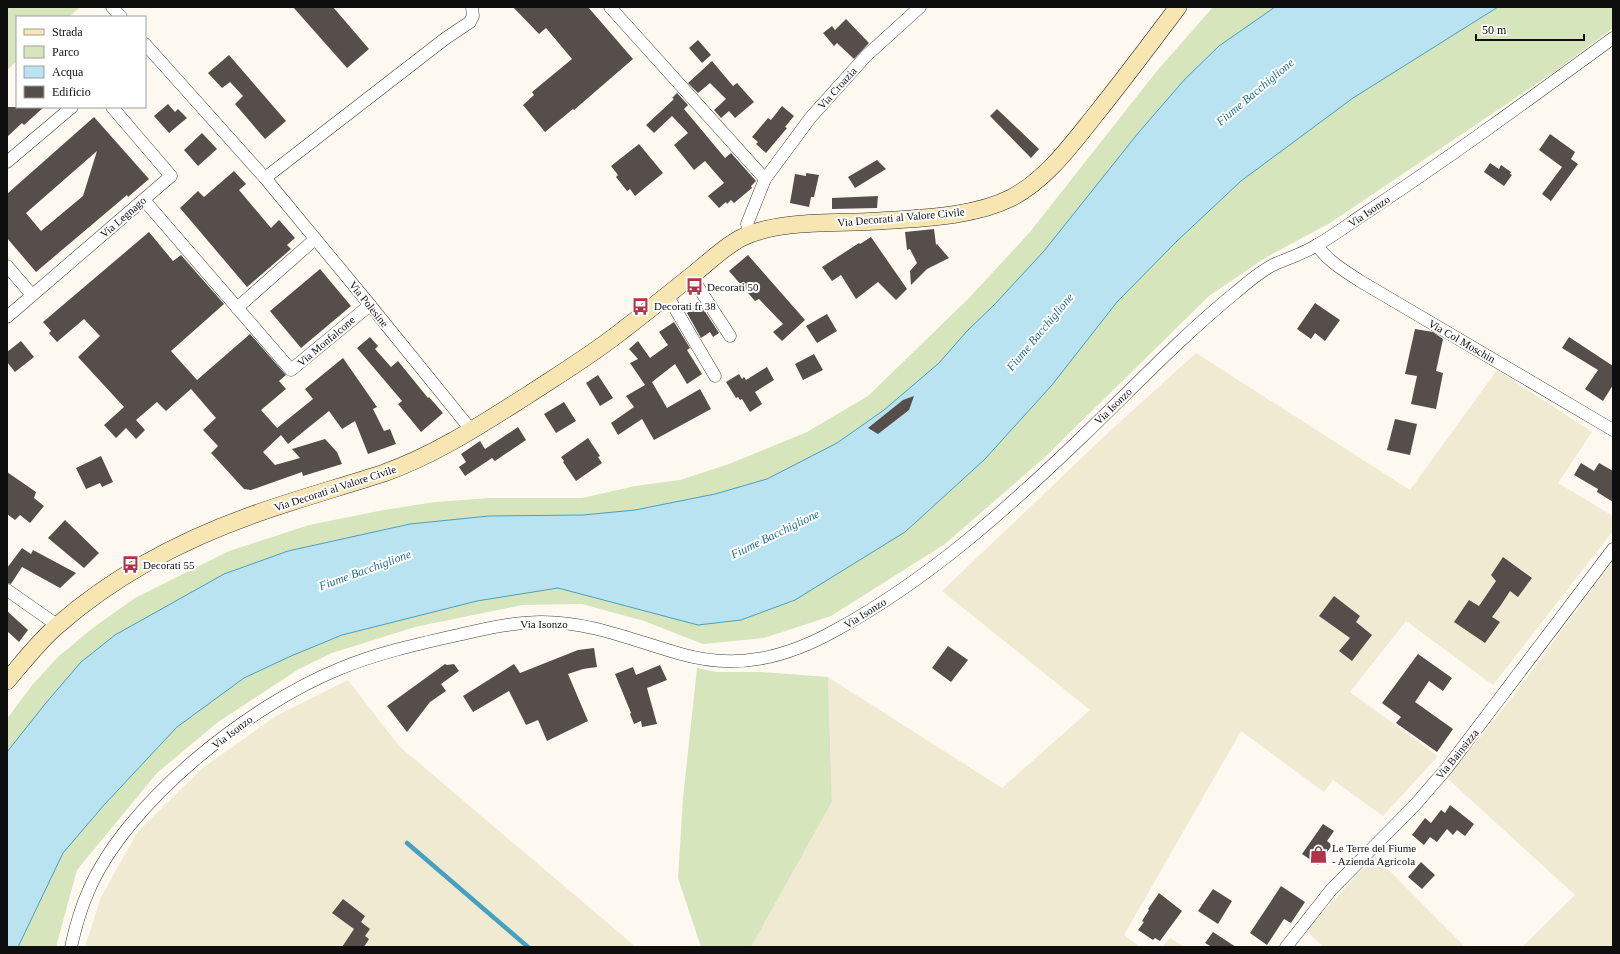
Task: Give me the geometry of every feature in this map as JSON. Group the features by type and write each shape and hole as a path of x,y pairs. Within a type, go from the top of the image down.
{"street":[{"path":"112,7 120,16"},
{"path":"265,178 446,38 470,22 473,16 472,7"},
{"path":"610,7 765,179"},
{"name":"Via Croazia","path":"750,234 747,224 765,179 811,117 866,56 920,7"},
{"name":"Via Decorati al Valore Civile","path":"7,681 30,653 57,625 97,593 140,567 185,543 254,514 404,466 439,450 472,431 579,363 732,244 750,234 761,230 780,227 866,222 951,214 990,207 1012,198 1033,185 1074,141 1142,56 1178,7"},
{"name":"Via Isonzo","path":"71,947 80,913 89,889 116,844 163,789 227,734 254,715 297,689 339,669 367,658 419,643 513,625 540,622 569,623 595,627 685,655 730,662 754,660 780,655 806,646 856,619 955,551 1080,439 1180,342 1236,292 1259,274 1274,265 1302,254 1318,245 1436,165 1613,38"},
{"name":"Via Polesine","path":"146,45 265,178 472,431"},
{"path":"7,162 71,108"},
{"name":"Via Legnago","path":"7,317 171,176 113,108"},
{"name":"Via Monfalcone","path":"144,200 291,370 370,305"},
{"path":"237,308 315,239"},
{"name":"Via Col Moschin","path":"1318,245 1321,251 1335,264 1360,282 1613,430"},
{"path":"7,266 32,295"},
{"path":"692,276 730,336"},
{"path":"667,295 715,376"},
{"name":"Via Bainsizza","path":"1286,947 1331,890 1415,805 1447,768 1613,550"},
{"path":"7,590 57,625"}],"shaded area":[{"path":"1196,353 1410,490 1497,370 1592,432 1558,483 1613,516 1613,531 1493,685 1406,621 1350,692 1438,756 1383,816 1333,780 1324,792 1241,731 1124,935 1140,947 751,947 832,802 828,677 1002,788 1090,710 942,591 1112,429"},
{"path":"1613,561 1613,947 1522,947 1575,895 1447,778 1511,699"},
{"path":"348,680 399,746 636,947 85,947 101,897 138,831 204,767 276,716"},
{"path":"1375,856 1465,947 1323,947 1306,930"},
{"path":"1170,938 1184,947 1162,947"}],"green space":[{"path":"7,7 80,7 70,16 16,16 16,62 7,70"},
{"path":"1213,7 1613,7 1613,28 1554,72 1330,223 1265,258 1209,296 1045,457 945,544 831,616 764,638 703,644 644,621 582,604 522,605 415,627 332,653 299,669 218,722 157,773 77,870 56,947 7,947 7,719 32,685 59,656 94,627 135,598 229,551 309,525 384,510 435,502 490,498 582,498 635,486 680,480 729,464 807,432 868,396 969,298 1030,232 1156,72"},
{"path":"697,668 717,672 761,672 828,677 832,802 751,947 701,947 678,878 683,798"}],"water":[{"name":"Fiume Bacchiglione","path":"1275,7 1498,7 1353,98 1241,181 1177,241 1117,302 1052,385 984,460 905,532 795,600 741,620 698,625 558,588 477,601 342,635 291,656 244,678 177,727 104,805 63,853 18,947 7,947 7,752 81,662 115,635 224,574 288,551 410,524 489,516 583,515 635,510 715,494 767,479 837,443 884,410 939,363 967,331 994,305 1044,251 1139,132 1185,79 1219,46"}],"building":[{"path":"293,7 333,7 369,49 347,68"},
{"path":"513,7 588,7 633,59 574,110 573,109 545,132 523,105 534,95 532,92 572,59 546,28 539,34"},
{"path":"846,19 869,43 854,59 837,43 834,46 823,33 832,26 835,30"},
{"path":"698,40 711,55 702,63 689,48"},
{"path":"229,55 286,121 265,139 235,104 243,96 230,82 222,88 208,73"},
{"path":"712,61 733,86 737,83 754,102 735,118 729,111 721,118 714,110 726,99 710,83 698,93 688,83"},
{"path":"677,93 688,105 684,109 725,158 731,153 756,181 751,186 752,188 734,203 731,200 719,208 708,196 724,183 705,161 694,170 674,145 688,133 672,116 654,133 646,125 674,99 672,98"},
{"path":"168,104 175,112 178,109 187,118 169,133 154,116"},
{"path":"782,106 794,116 785,127 787,128 766,153 756,144 758,142 752,137 768,118 771,120"},
{"path":"7,107 43,108 24,125 22,123 7,137"},
{"path":"997,109 1039,149 1031,158 990,116"},
{"path":"94,117 149,179 128,197 127,195 36,272 7,238 7,194","holes":["97,151 83,196 41,231 26,213"]},
{"path":"202,133 217,149 198,166 184,150"},
{"path":"1550,134 1575,152 1571,159 1578,164 1551,201 1542,194 1562,167 1539,150"},
{"path":"639,144 663,173 635,196 630,189 627,191 616,177 618,175 611,166"},
{"path":"877,160 886,169 855,188 848,177"},
{"path":"1490,163 1499,169 1501,165 1511,172 1510,174 1512,175 1504,186 1484,172"},
{"path":"234,171 246,184 239,190 271,228 279,220 295,238 287,245 291,249 247,287 180,208 198,191 204,197"},
{"path":"806,173 819,175 814,197 811,197 809,207 790,203 795,174 806,176"},
{"path":"878,196 877,208 832,209 832,198"},
{"path":"934,229 936,245 937,244 949,258 927,269 911,285 910,271 917,263 910,249 907,250 905,232"},
{"path":"149,232 173,261 181,255 224,304 171,351 197,380 250,334 286,375 279,381 286,389 261,410 277,428 313,399 305,389 343,358 377,407 373,409 384,431 390,429 396,444 368,454 355,421 342,429 329,411 288,444 281,435 263,452 275,465 300,458 292,449 325,439 337,452 342,464 303,476 302,472 251,490 244,489 211,453 218,446 203,430 216,418 191,389 166,411 157,402 136,420 145,430 136,439 126,428 116,438 104,425 124,407 78,357 100,336 84,319 57,342 49,333 51,331 43,322"},
{"path":"871,237 907,289 896,300 878,282 856,299 841,275 832,281 822,267"},
{"path":"748,255 805,320 782,341 773,332 783,324 759,299 755,301 729,271"},
{"path":"320,269 351,306 301,348 270,311"},
{"path":"1315,303 1340,320 1325,341 1315,333 1311,339 1297,329"},
{"path":"700,304 719,333 713,337 710,332 701,338 687,313"},
{"path":"827,314 837,331 817,343 806,326"},
{"path":"674,322 690,348 687,350 702,374 687,384 675,364 652,382 667,408 700,389 711,409 654,440 642,419 618,435 611,423 634,407 626,396 645,385 630,363 638,359 629,349 638,341 650,358 668,345 659,332"},
{"path":"1415,329 1433,332 1443,339 1436,371 1443,373 1436,409 1411,404 1417,376 1405,374"},
{"path":"370,337 378,346 375,349 391,367 398,361 428,398 429,397 443,413 421,432 398,404 402,401 357,348"},
{"path":"1569,337 1613,366 1613,385 1603,401 1585,389 1598,370 1562,348"},
{"path":"21,341 34,357 15,372 7,362 7,352"},
{"path":"814,354 823,370 803,380 795,364"},
{"path":"767,367 774,380 755,392 762,404 750,412 742,399 740,400 738,397 736,398 726,382 739,374 742,379 744,377 746,380"},
{"path":"598,375 613,398 600,406 586,383"},
{"path":"914,396 909,410 878,434 868,428 903,400"},
{"path":"564,402 576,421 556,433 544,414"},
{"path":"1395,419 1417,424 1410,455 1387,450"},
{"path":"518,427 526,440 495,461 492,458 465,476 459,467 466,462 461,454 480,441 485,449"},
{"path":"588,438 600,456 598,457 602,463 576,481 561,457"},
{"path":"101,456 113,482 102,487 100,483 86,489 76,468"},
{"path":"1581,463 1594,471 1599,463 1613,471 1613,502 1597,492 1598,489 1574,475"},
{"path":"7,472 36,492 34,498 44,506 30,523 20,515 15,520 7,514"},
{"path":"65,520 99,553 84,568 48,538"},
{"path":"22,548 31,554 33,550 76,573 60,588 22,567 11,584 7,583 7,568"},
{"path":"1503,557 1532,578 1518,597 1510,591 1492,617 1500,622 1485,643 1454,622 1469,600 1479,606 1496,581 1491,575"},
{"path":"1334,596 1360,616 1356,622 1372,635 1352,661 1339,651 1350,638 1319,616"},
{"path":"7,611 28,630 19,642 7,631"},
{"path":"948,646 968,660 951,682 932,668"},
{"path":"594,648 597,667 583,669 568,674 588,721 547,741 538,720 526,725 509,691 473,712 463,696 514,664 520,673 578,650"},
{"path":"1418,654 1452,678 1443,691 1429,681 1415,702 1453,729 1437,752 1396,723 1401,717 1382,703"},
{"path":"445,664 454,664 459,671 441,684 446,691 430,702 407,732 387,706"},
{"path":"660,665 667,680 647,688 657,724 642,727 641,721 634,724 615,674 633,667 636,675"},
{"path":"1450,805 1474,824 1465,836 1457,830 1453,835 1447,829 1437,842 1430,837 1424,845 1412,835 1425,818 1431,823 1441,810 1445,813"},
{"path":"1323,824 1334,831 1327,841 1332,845 1318,865 1302,854"},
{"path":"1421,862 1435,875 1422,889 1408,877"},
{"path":"1281,886 1305,902 1291,923 1284,919 1267,945 1250,933"},
{"path":"1213,889 1232,901 1218,924 1198,911"},
{"path":"1159,893 1182,911 1160,941 1155,938 1153,940 1138,930 1144,922 1142,921 1149,910 1148,909"},
{"path":"343,899 365,916 361,922 370,929 365,936 369,939 364,947 342,947 354,929 332,913"},
{"path":"1213,932 1236,947 1212,947 1205,943"}],"waterway":[{"path":"407,843 528,947"}],"place":[{"name":"Decorati 50","path":"694,287"},
{"name":"Decorati fr 38","path":"641,306"},
{"name":"Decorati 55","path":"130,565"},
{"name":"Le Terre del Fiume - Azienda Agricola","path":"1319,854"}]}
